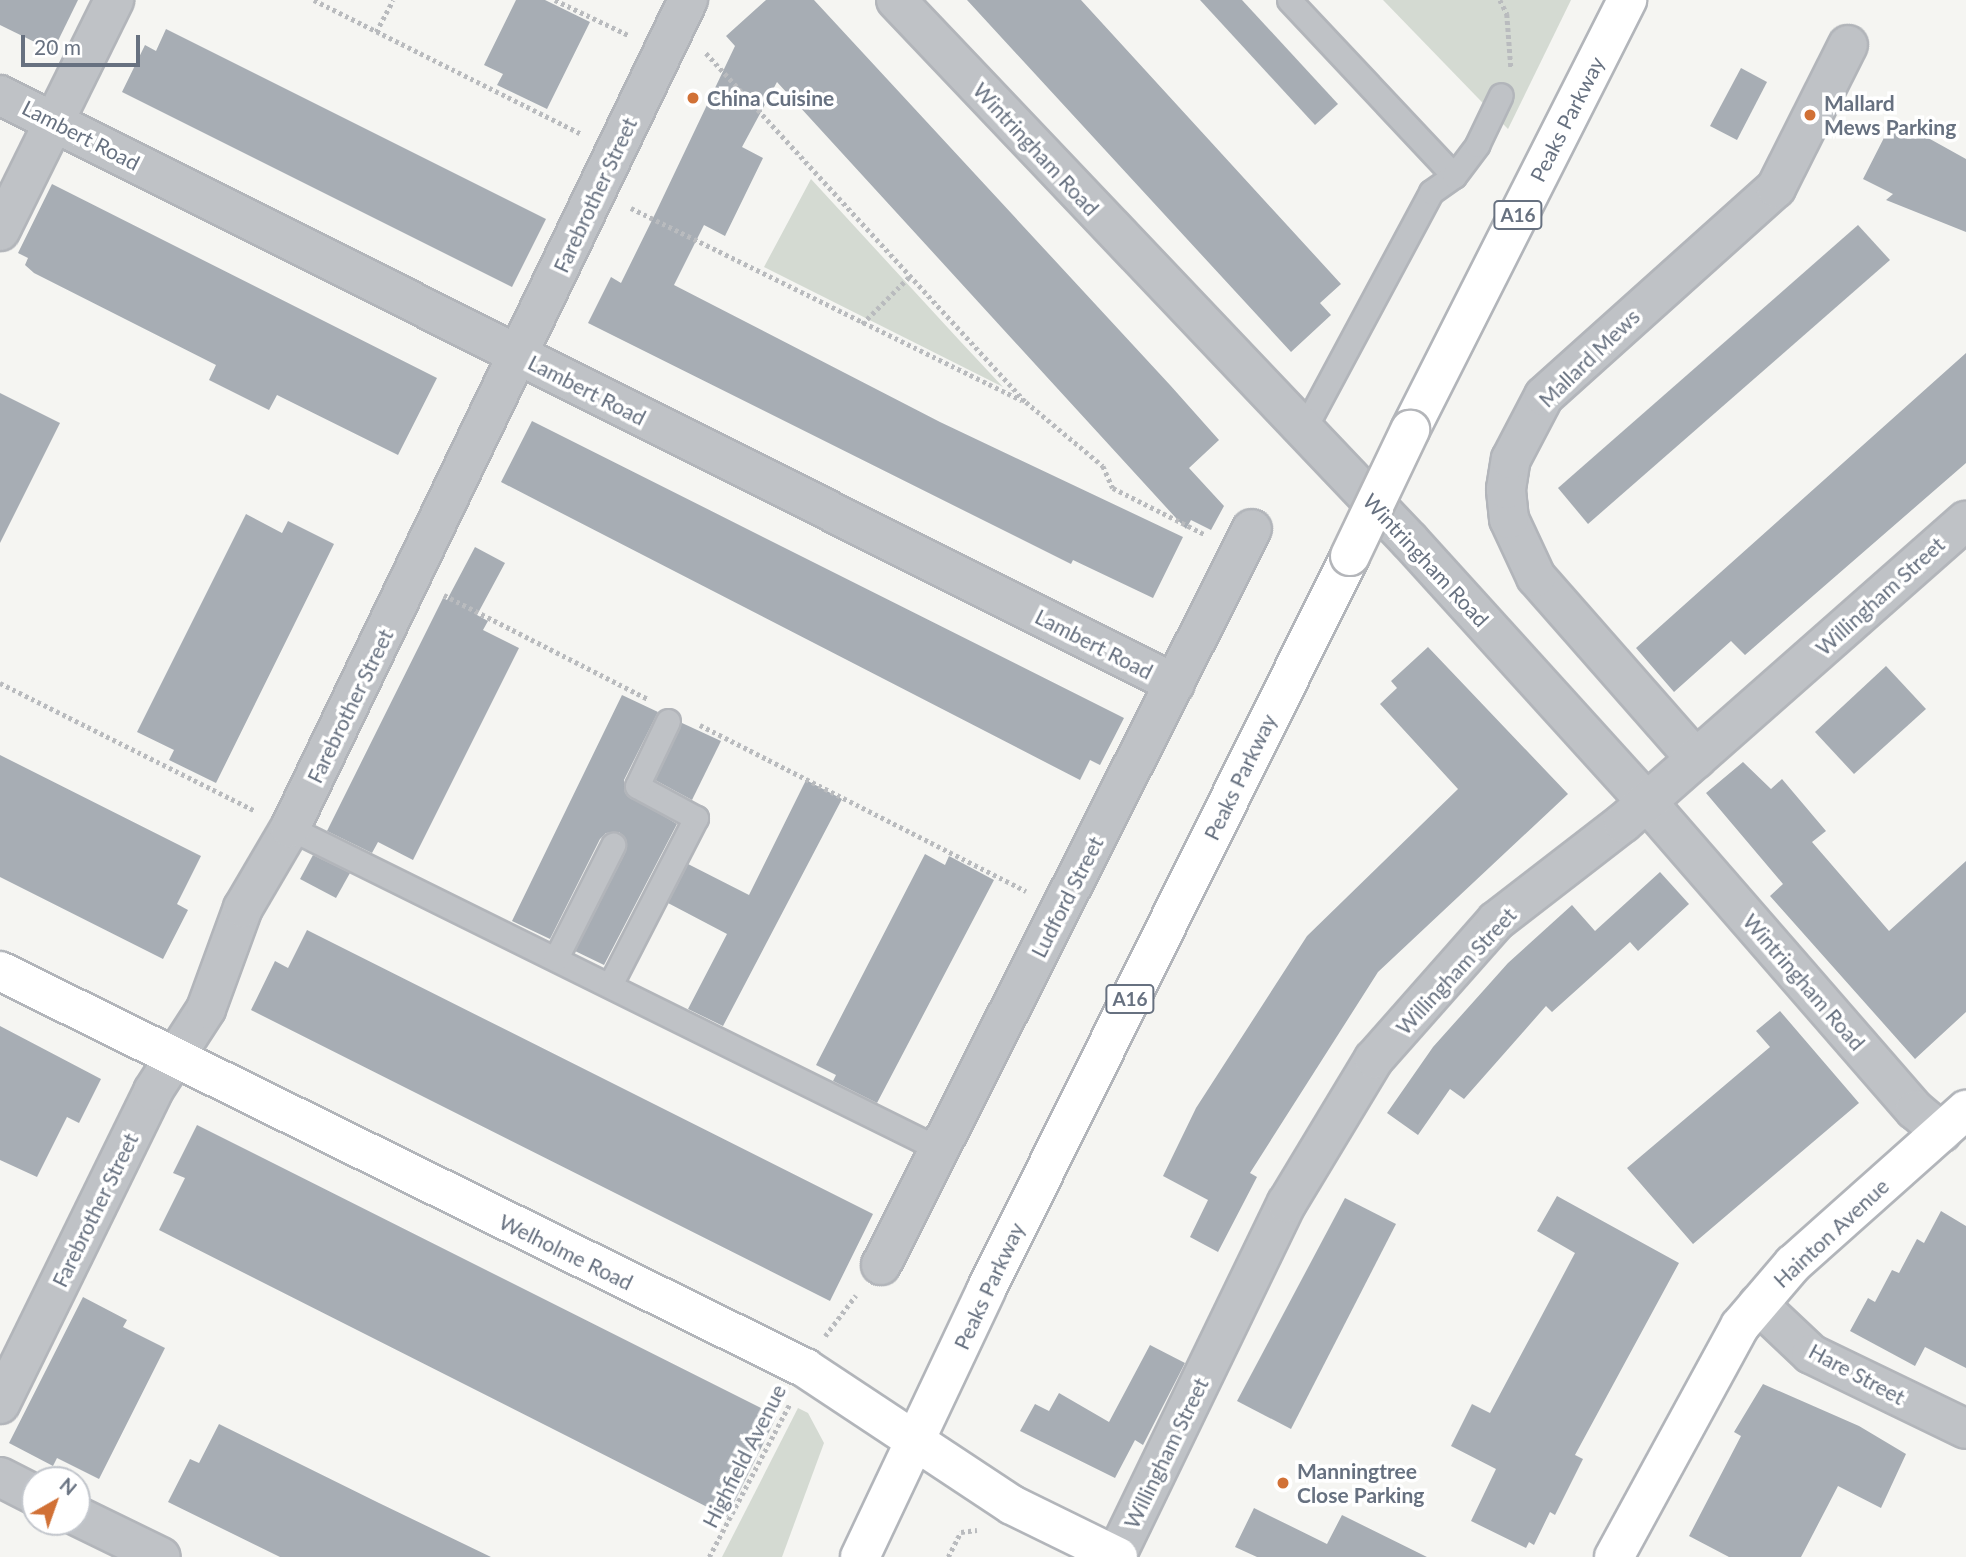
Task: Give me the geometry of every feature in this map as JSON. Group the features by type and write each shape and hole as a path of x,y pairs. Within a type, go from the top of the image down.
{"main road":[{"name":"Peaks Parkway","path":"860,1557 916,1446 986,1290 1410,430 1627,0"},
{"name":"Welholme Road","path":"0,971 171,1059 805,1368 916,1446 1012,1505 1117,1557"},
{"name":"Hainton Avenue","path":"1614,1557 1722,1353 1758,1304 1793,1264 1954,1121"}],"street":[{"path":"0,231 114,0"},
{"name":"Wintringham Road","path":"895,0 1410,541 1647,802 1915,1110 1954,1121"},
{"name":"Farebrother Street","path":"0,1404 171,1059 206,1009 243,908 290,828 412,579 676,24"},
{"name":"Mallard Mews","path":"1696,759 1536,578 1509,519 1506,489 1511,459 1544,396 1776,188 1848,45"},
{"name":"Lambert Road","path":"0,95 1175,684"},
{"name":"Willingham Street","path":"1117,1557 1287,1203 1374,1059 1496,921 1647,802 1966,521"},
{"name":"Ludford Street","path":"881,1265 1247,540"},
{"name":"Hare Street","path":"1758,1304 1811,1354 1966,1429"},
{"path":"0,1478 21,1488"},
{"path":"91,1523 161,1557"}],"lane":[{"path":"1289,0 1454,176"},
{"path":"1303,431 1431,192 1454,176 1477,145 1501,95"},
{"path":"610,985 696,818 637,786 663,712"},
{"path":"290,828 939,1149"},
{"path":"556,958 613,845"}],"path":[{"path":"314,0 555,122 618,148"},
{"path":"376,32 393,0"},
{"path":"555,0 676,24 1026,401 1103,466 1113,488 1247,540"},
{"path":"1500,0 1507,14 1513,62 1501,95"},
{"path":"597,192 862,324 1026,401"},
{"path":"862,324 909,276"},
{"path":"412,579 663,712"},
{"path":"0,683 290,828"},
{"path":"694,722 1061,909"},
{"name":"Highfield Avenue","path":"709,1557 805,1368 832,1325 881,1265"},
{"path":"948,1557 961,1532"}],"shaded area":[{"path":"1383,0 1571,0 1508,129"},
{"path":"811,179 960,341 1003,387 764,267"},
{"path":"798,1408 808,1413 824,1443 782,1557 722,1557"}],"building":[{"path":"0,0 78,0 53,51 0,25"},
{"path":"516,0 545,0 590,22 547,109 497,85 503,74 484,65"},
{"path":"766,0 814,0 1170,385 1219,440 1189,468 1224,506 1211,530 1191,520 1186,529 777,82 742,147 763,158 725,236 704,225 674,285 940,422 1183,537 1153,598 1073,560 1071,564 588,323 611,277 621,283 656,212 735,46 726,36"},
{"path":"967,0 1081,0 1341,284 1320,303 1331,315 1291,352"},
{"path":"1200,0 1242,0 1338,104 1315,125"},
{"path":"166,29 546,219 512,287 122,92 145,45 156,51"},
{"path":"1741,68 1767,82 1737,140 1710,126"},
{"path":"1891,124 1910,134 1912,129 1966,159 1966,232 1886,200 1893,194 1863,179"},
{"path":"52,184 437,378 398,455 277,395 269,410 209,380 216,365 34,273 25,265 28,258 18,253"},
{"path":"1858,225 1890,260 1588,524 1558,488"},
{"path":"1966,353 1966,463 1745,655 1731,641 1674,692 1636,648"},
{"path":"0,393 60,423 0,543"},
{"path":"532,421 1124,718 1100,765 1090,760 1080,780 501,482"},
{"path":"246,514 282,533 288,521 334,544 216,783 169,760 174,750 137,732"},
{"path":"475,547 505,563 477,615 488,621 483,630 519,648 413,860 378,842 372,853 327,831 443,598 447,600"},
{"path":"1428,647 1568,794 1378,972 1250,1173 1257,1177 1218,1252 1190,1237 1208,1200 1163,1176 1196,1108 1307,936 1458,789 1380,704 1397,688 1391,681"},
{"path":"1886,666 1926,709 1854,774 1815,732"},
{"path":"622,695 658,712 624,780 625,793 677,824 604,965 575,951 626,851 625,838 619,832 606,833 600,839 550,939 512,921"},
{"path":"682,723 721,741 692,800 655,780"},
{"path":"0,755 201,856 177,904 188,910 163,959 0,877"},
{"path":"1743,762 1771,789 1782,779 1826,831 1812,842 1889,931 1966,861 1966,1012 1915,1059 1770,896 1783,884 1706,793"},
{"path":"806,780 842,799 723,1026 688,1009 727,934 668,903 688,864 749,895"},
{"path":"925,854 945,865 949,856 994,880 877,1103 833,1081 836,1075 816,1065"},
{"path":"313,855 350,873 336,898 300,879"},
{"path":"1660,872 1689,904 1638,951 1630,942 1552,1012 1546,1006 1464,1099 1450,1089 1418,1135 1387,1113 1433,1047 1508,963 1572,905 1595,931"},
{"path":"307,930 873,1214 830,1301 251,1010 275,961 288,968"},
{"path":"1780,1011 1859,1103 1693,1244 1627,1168 1770,1047 1756,1031"},
{"path":"0,1026 101,1079 79,1123 67,1117 37,1177 0,1160"},
{"path":"197,1125 777,1416 727,1517 159,1230 185,1178 173,1173"},
{"path":"1557,1196 1679,1263 1575,1455 1583,1459 1555,1515 1550,1512 1534,1545 1529,1542 1526,1548 1471,1521 1496,1469 1451,1446 1472,1404 1490,1413 1575,1253 1537,1231"},
{"path":"1345,1198 1396,1224 1291,1429 1237,1401"},
{"path":"1941,1211 1966,1226 1966,1368 1925,1347 1915,1366 1850,1331 1868,1298 1875,1302 1892,1270 1899,1273 1917,1239 1924,1243"},
{"path":"83,1297 127,1320 123,1327 165,1348 99,1479 91,1475 91,1466 73,1466 57,1458 53,1466 9,1443"},
{"path":"1150,1345 1185,1363 1143,1445 1135,1440 1115,1478 1020,1431 1035,1404 1049,1411 1059,1393 1109,1422"},
{"path":"1763,1384 1859,1426 1906,1454 1881,1508 1838,1486 1801,1557 1729,1557 1689,1536 1741,1436 1734,1432"},
{"path":"219,1424 491,1557 280,1557 168,1502 190,1459 199,1463"},
{"path":"1254,1508 1327,1544 1342,1515 1427,1557 1257,1557 1235,1547"}],"place":[{"name":"China Cuisine","path":"693,98"},
{"name":"Mallard Mews Parking","path":"1810,115"},
{"name":"Manningtree Close Parking","path":"1283,1483"}]}
